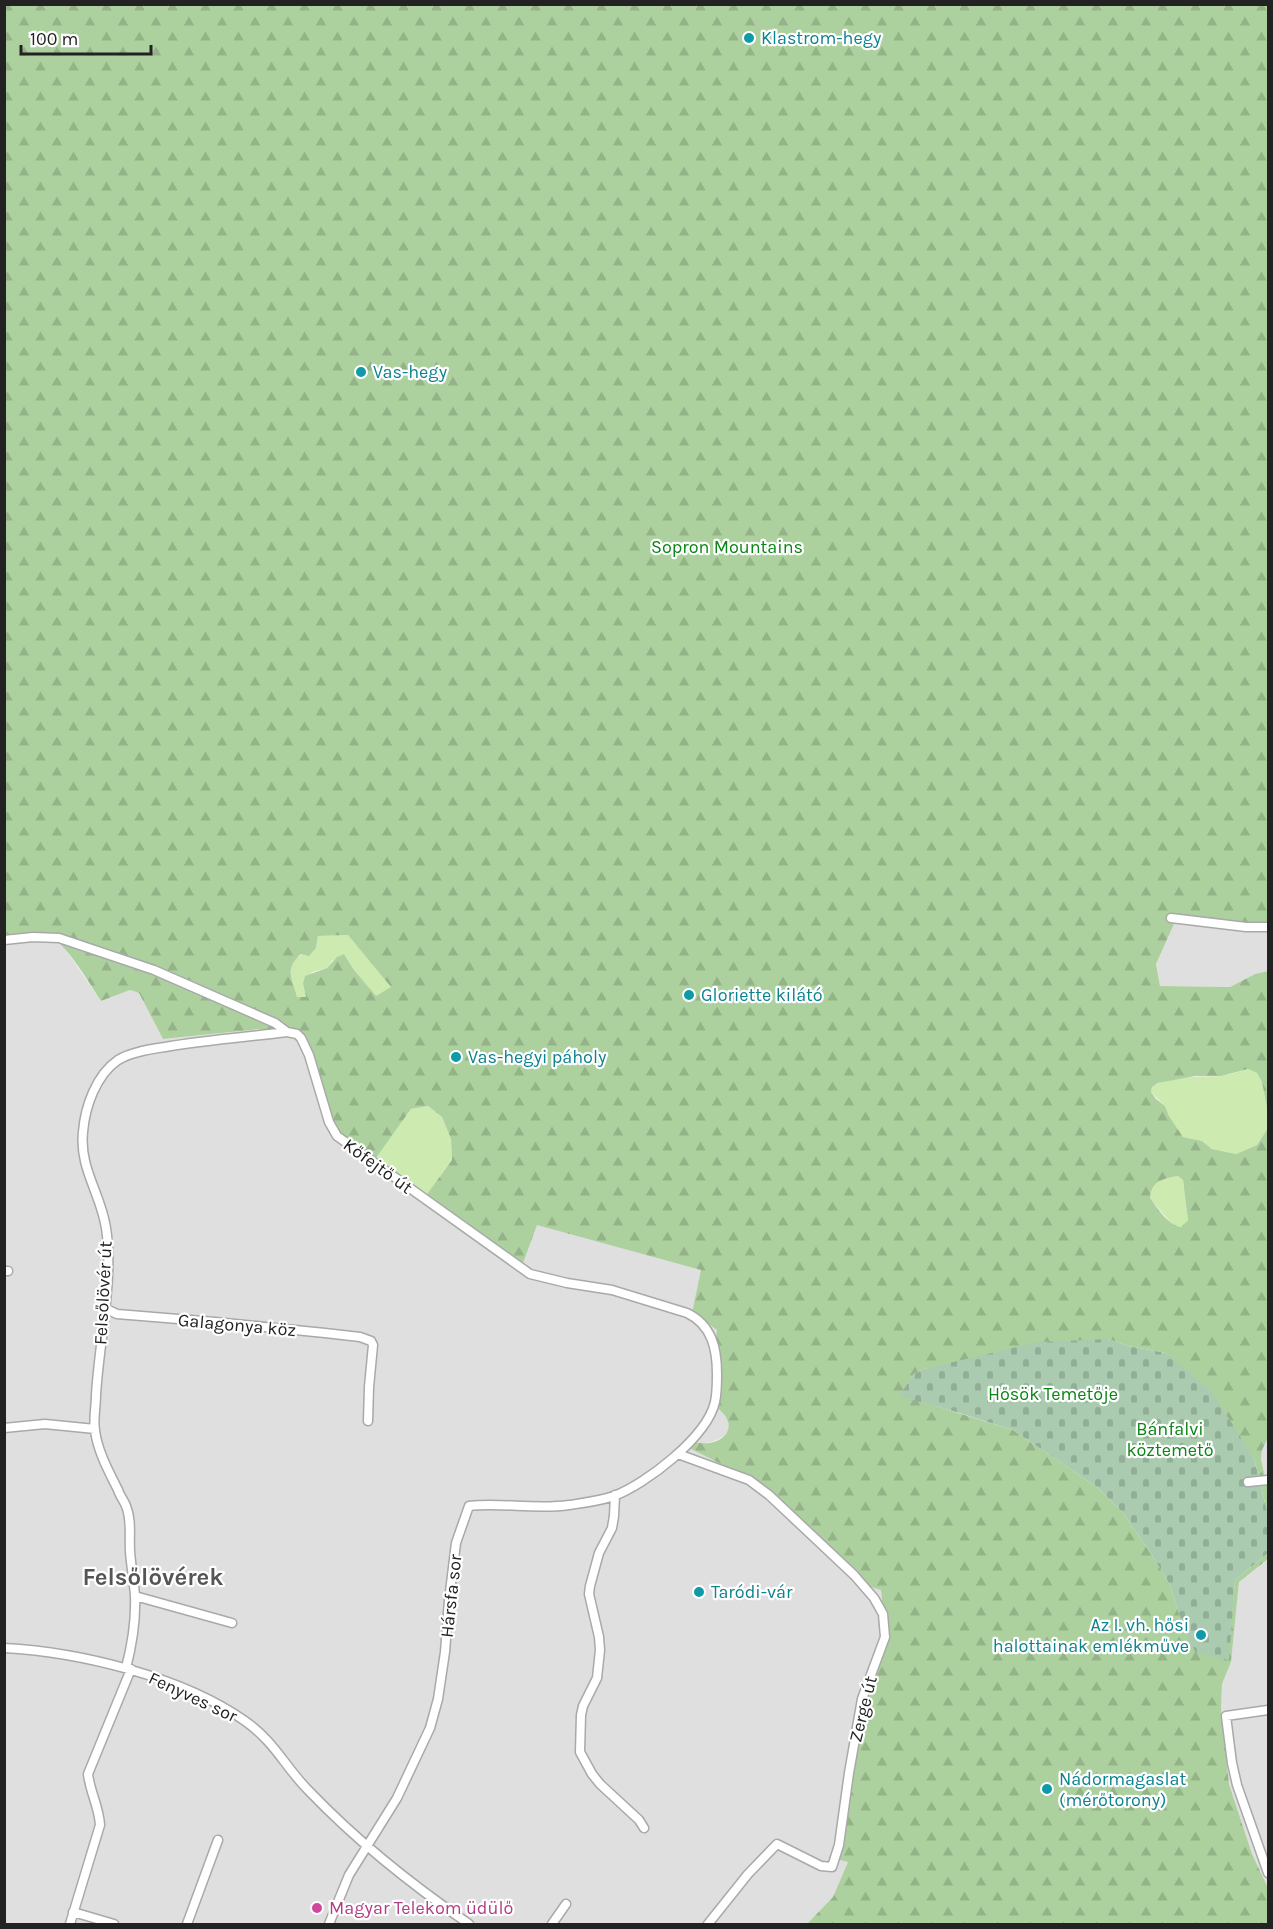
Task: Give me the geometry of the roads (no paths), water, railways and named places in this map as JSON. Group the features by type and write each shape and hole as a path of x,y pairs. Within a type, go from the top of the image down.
{"street":[{"path":"1171,918 1246,927 1269,927"},
{"name":"Kőfejtő út","path":"4,940 59,938 93,949 165,975 275,1023 287,1032 297,1035 301,1038 311,1062 329,1122 338,1136 520,1268 540,1278 612,1290 698,1318 711,1336 717,1355 715,1402 704,1423"},
{"name":"Felsőlövér út","path":"70,1924 100,1825 99,1812 89,1784 88,1774 128,1669 135,1596 126,1506 106,1465 95,1429 107,1286 107,1229 82,1149 87,1112 92,1094 103,1074 117,1060 153,1049 204,1040 287,1032"},
{"name":"Galagonya köz","path":"105,1308 117,1314 325,1333 360,1337 371,1341 373,1345 368,1421"},
{"name":"Hársfa sor","path":"329,1924 349,1875 397,1798 434,1715 445,1653 448,1600 456,1543 469,1506 494,1504 538,1508 569,1506 615,1495 642,1480 678,1454 698,1433 704,1423"},
{"path":"4,1428 45,1424 95,1429"},
{"name":"Zerge út","path":"678,1454 749,1480 769,1495 854,1575 874,1598 883,1614 885,1632 862,1699 839,1845 832,1867 821,1866 777,1844 708,1924"},
{"path":"1248,1482 1269,1480"},
{"path":"615,1495 615,1516 612,1528 599,1553 590,1586 589,1594 600,1650 597,1678 581,1715 580,1752 592,1774 639,1820 644,1828"},
{"path":"135,1596 232,1623"},
{"name":"Fenyves sor","path":"4,1648 69,1655 128,1669 187,1690 224,1707 261,1733 303,1784 366,1845 469,1924"},
{"path":"1269,1710 1226,1716 1237,1785 1269,1873"},
{"path":"187,1924 218,1840"},
{"path":"552,1924 566,1904"},
{"path":"73,1912 114,1924"}],"place":[{"name":"Klastrom-hegy","path":"749,38"},
{"name":"Vas-hegy","path":"361,372"},
{"name":"Gloriette kilátó","path":"689,995"},
{"name":"Vas-hegyi páholy","path":"456,1057"},
{"name":"Taródi-vár","path":"699,1592"},
{"name":"Az I. vh. hősi halottainak emlékműve","path":"1201,1635"},
{"name":"Nádormagaslat (mérőtorony)","path":"1047,1789"},
{"name":"Magyar Telekom üdülő","path":"317,1908"}],"district":[{"name":"Felsőlövérek","path":"153,1577"}],"park label":[{"name":"Sopron Mountains","path":"727,547"},
{"name":"Hősök Temetője","path":"1053,1394"},
{"name":"Bánfalvi köztemető","path":"1170,1439"}]}
